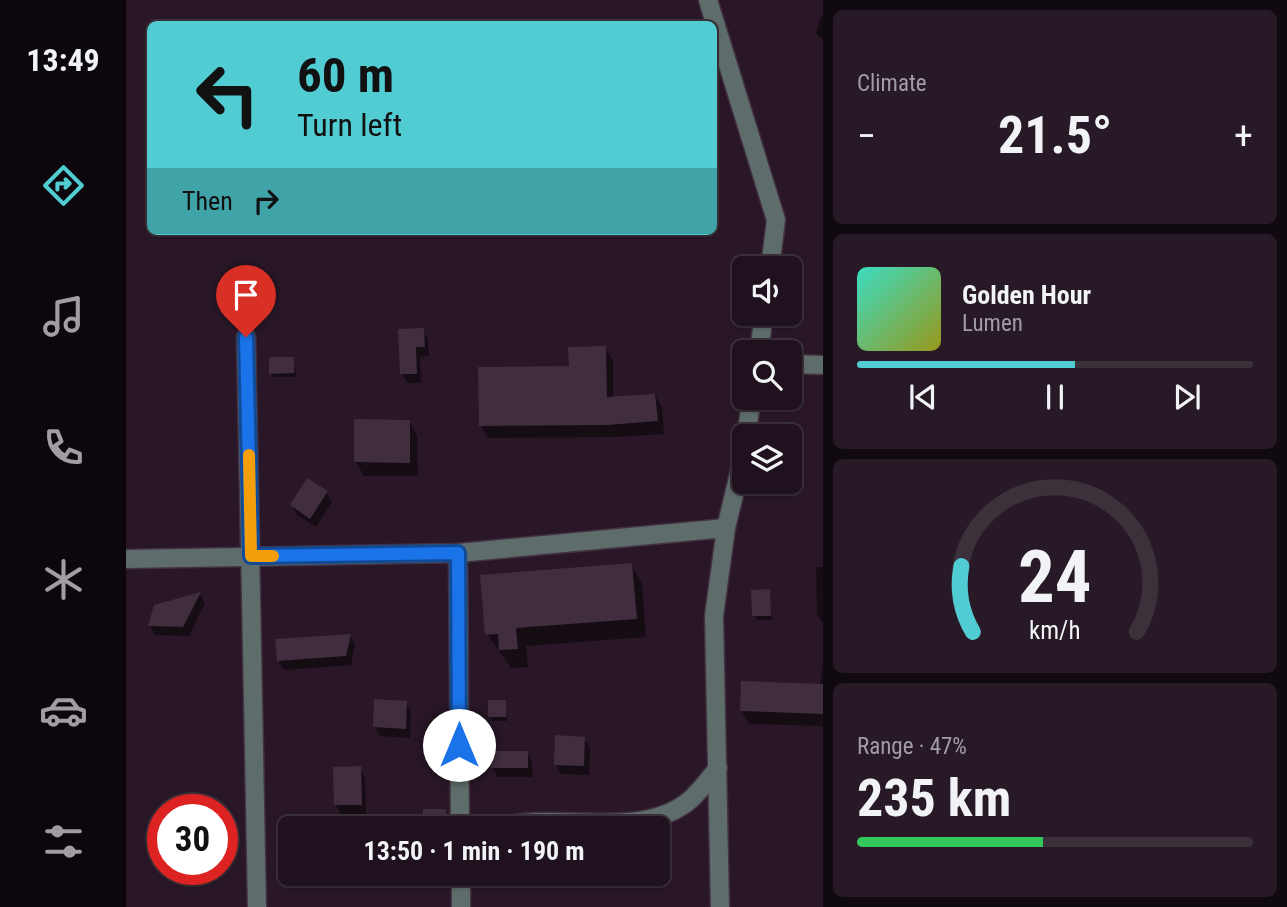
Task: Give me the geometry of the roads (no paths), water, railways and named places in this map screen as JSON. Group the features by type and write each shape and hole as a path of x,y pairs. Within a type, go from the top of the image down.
{"street":[{"path":"708,0 714,21"},
{"path":"717,29 776,220 772,256"},
{"path":"246,337 257,907"},
{"path":"802,364 823,365"},
{"path":"720,907 714,616 726,528 734,494"},
{"path":"126,559 458,553 726,528"},
{"path":"458,553 460,816"},
{"path":"661,816 689,801 718,768"},
{"path":"461,886 461,907"}]}
